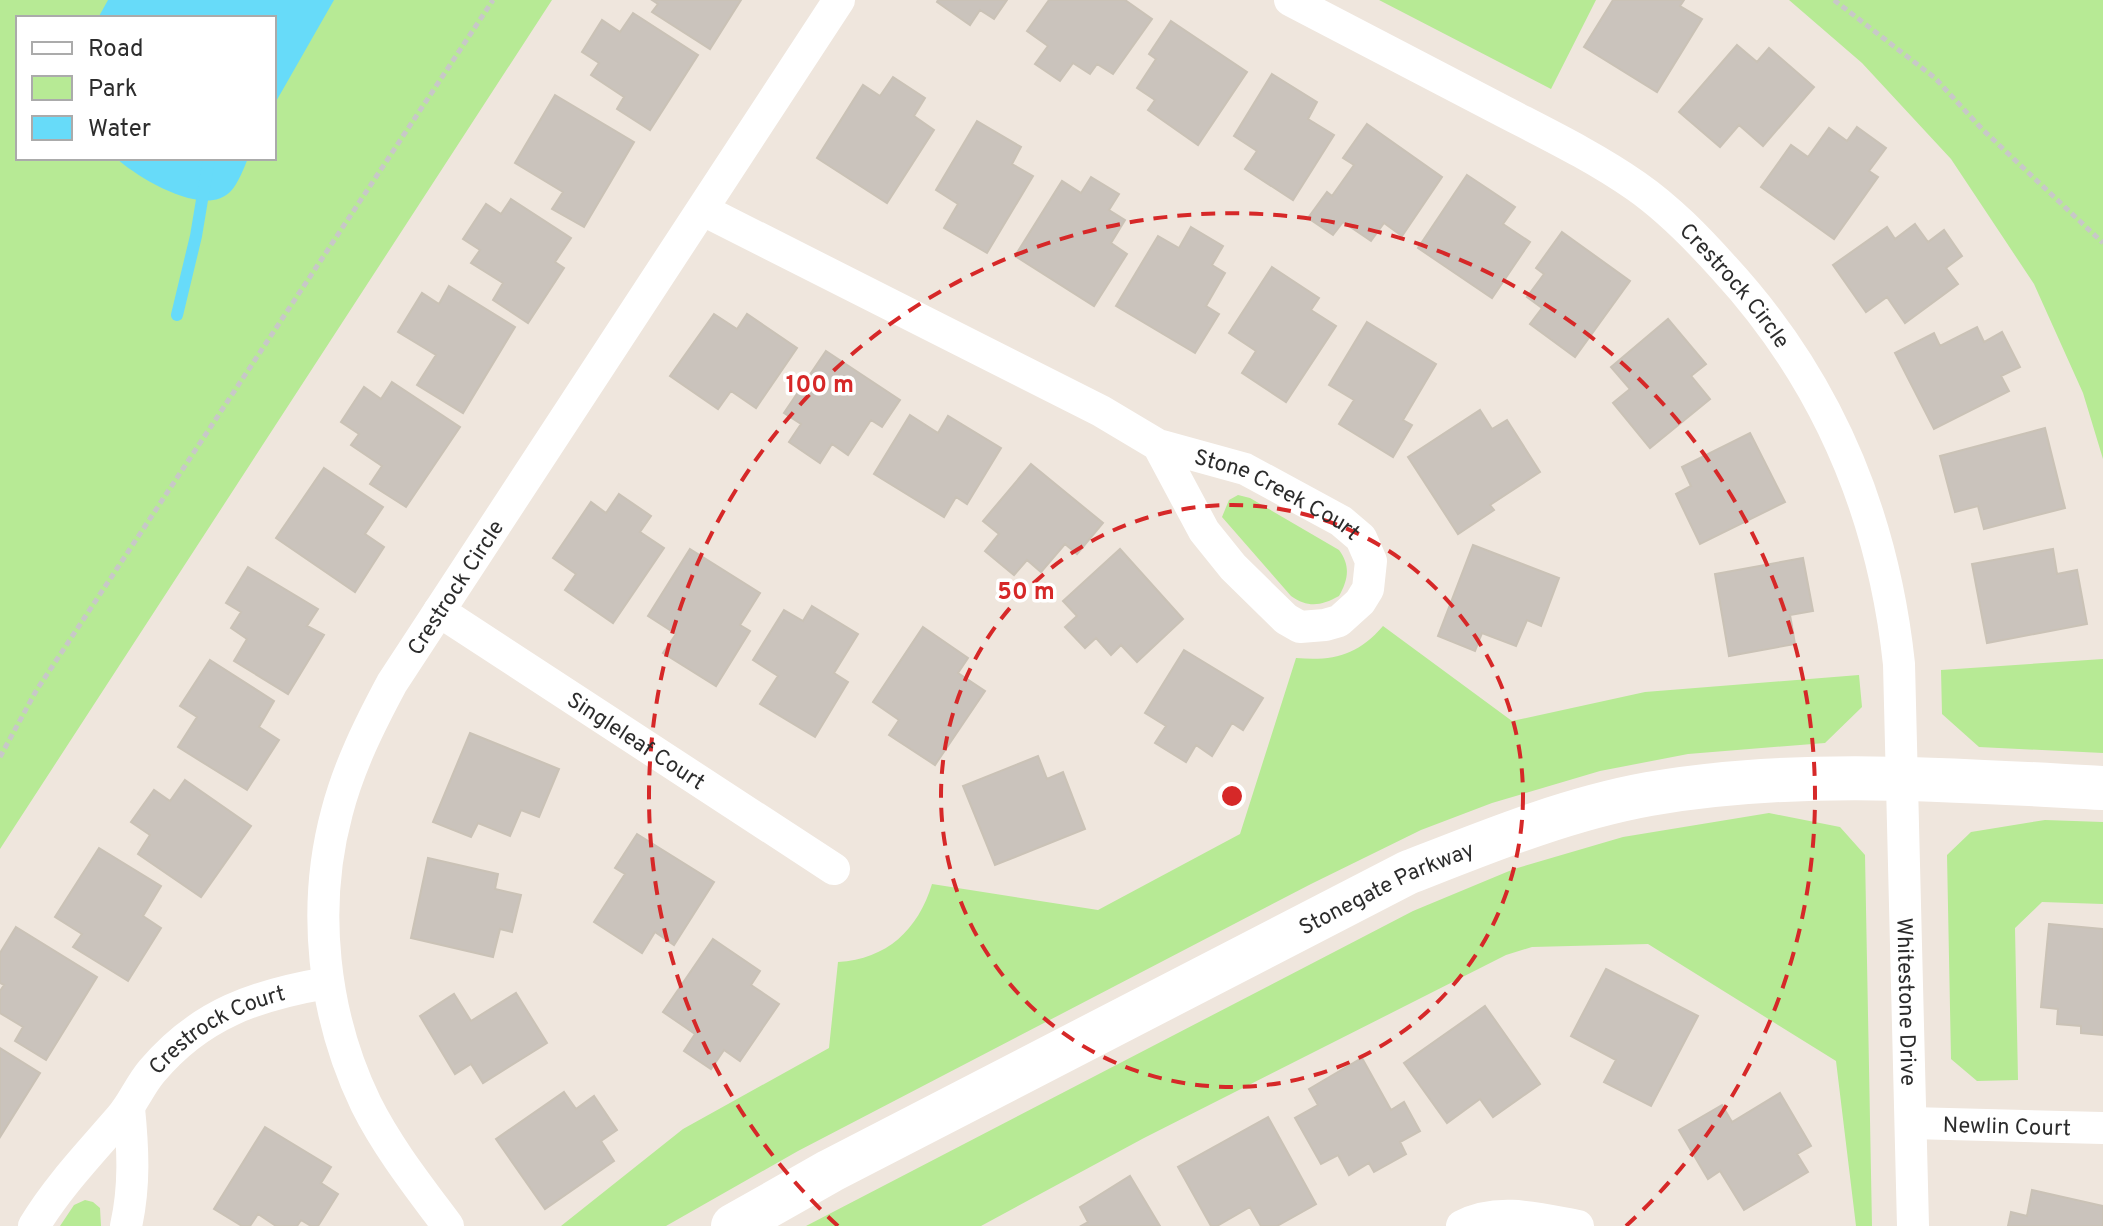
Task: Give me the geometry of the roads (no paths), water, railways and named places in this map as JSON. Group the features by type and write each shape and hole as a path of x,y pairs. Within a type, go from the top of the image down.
{"street":[{"name":"Crestrock Circle","path":"448,1226 406,1169 367,1106 343,1044 327,983 325,894 337,812 367,729 392,683 839,0"},
{"name":"Crestrock Circle","path":"1290,0 1613,171 1685,226 1765,317 1811,384 1840,438 1864,500 1894,617 1903,779"},
{"name":"Stone Creek Court","path":"703,210 1101,411 1158,445 1245,469 1341,521 1361,538 1371,561 1368,589 1360,602 1339,621 1325,625 1300,627 1286,619 1233,567 1204,531 1158,445"},
{"name":"Singleleaf Court","path":"439,611 834,869"},
{"name":"Stonegate Parkway","path":"733,1226 830,1171 1407,873 1474,846 1567,815 1648,794 1741,782 1903,779 2103,788"},
{"name":"Whitestone Drive","path":"1903,779 1913,1226"},
{"name":"Crestrock Court","path":"34,1226 50,1199 129,1108 150,1073 174,1048 205,1023 262,996 327,983"},
{"path":"126,1226 132,1200 134,1157 129,1108"},
{"name":"Newlin Court","path":"1911,1123 2103,1128"},
{"path":"1462,1226 1508,1214 1578,1226"}],"water":[{"path":"108,0 334,0 276,102 276,16 99,16"},
{"path":"119,160 247,160 230,192 219,199 188,198 139,175"}],"waterway":[{"path":"177,315 196,236 209,160"}]}
